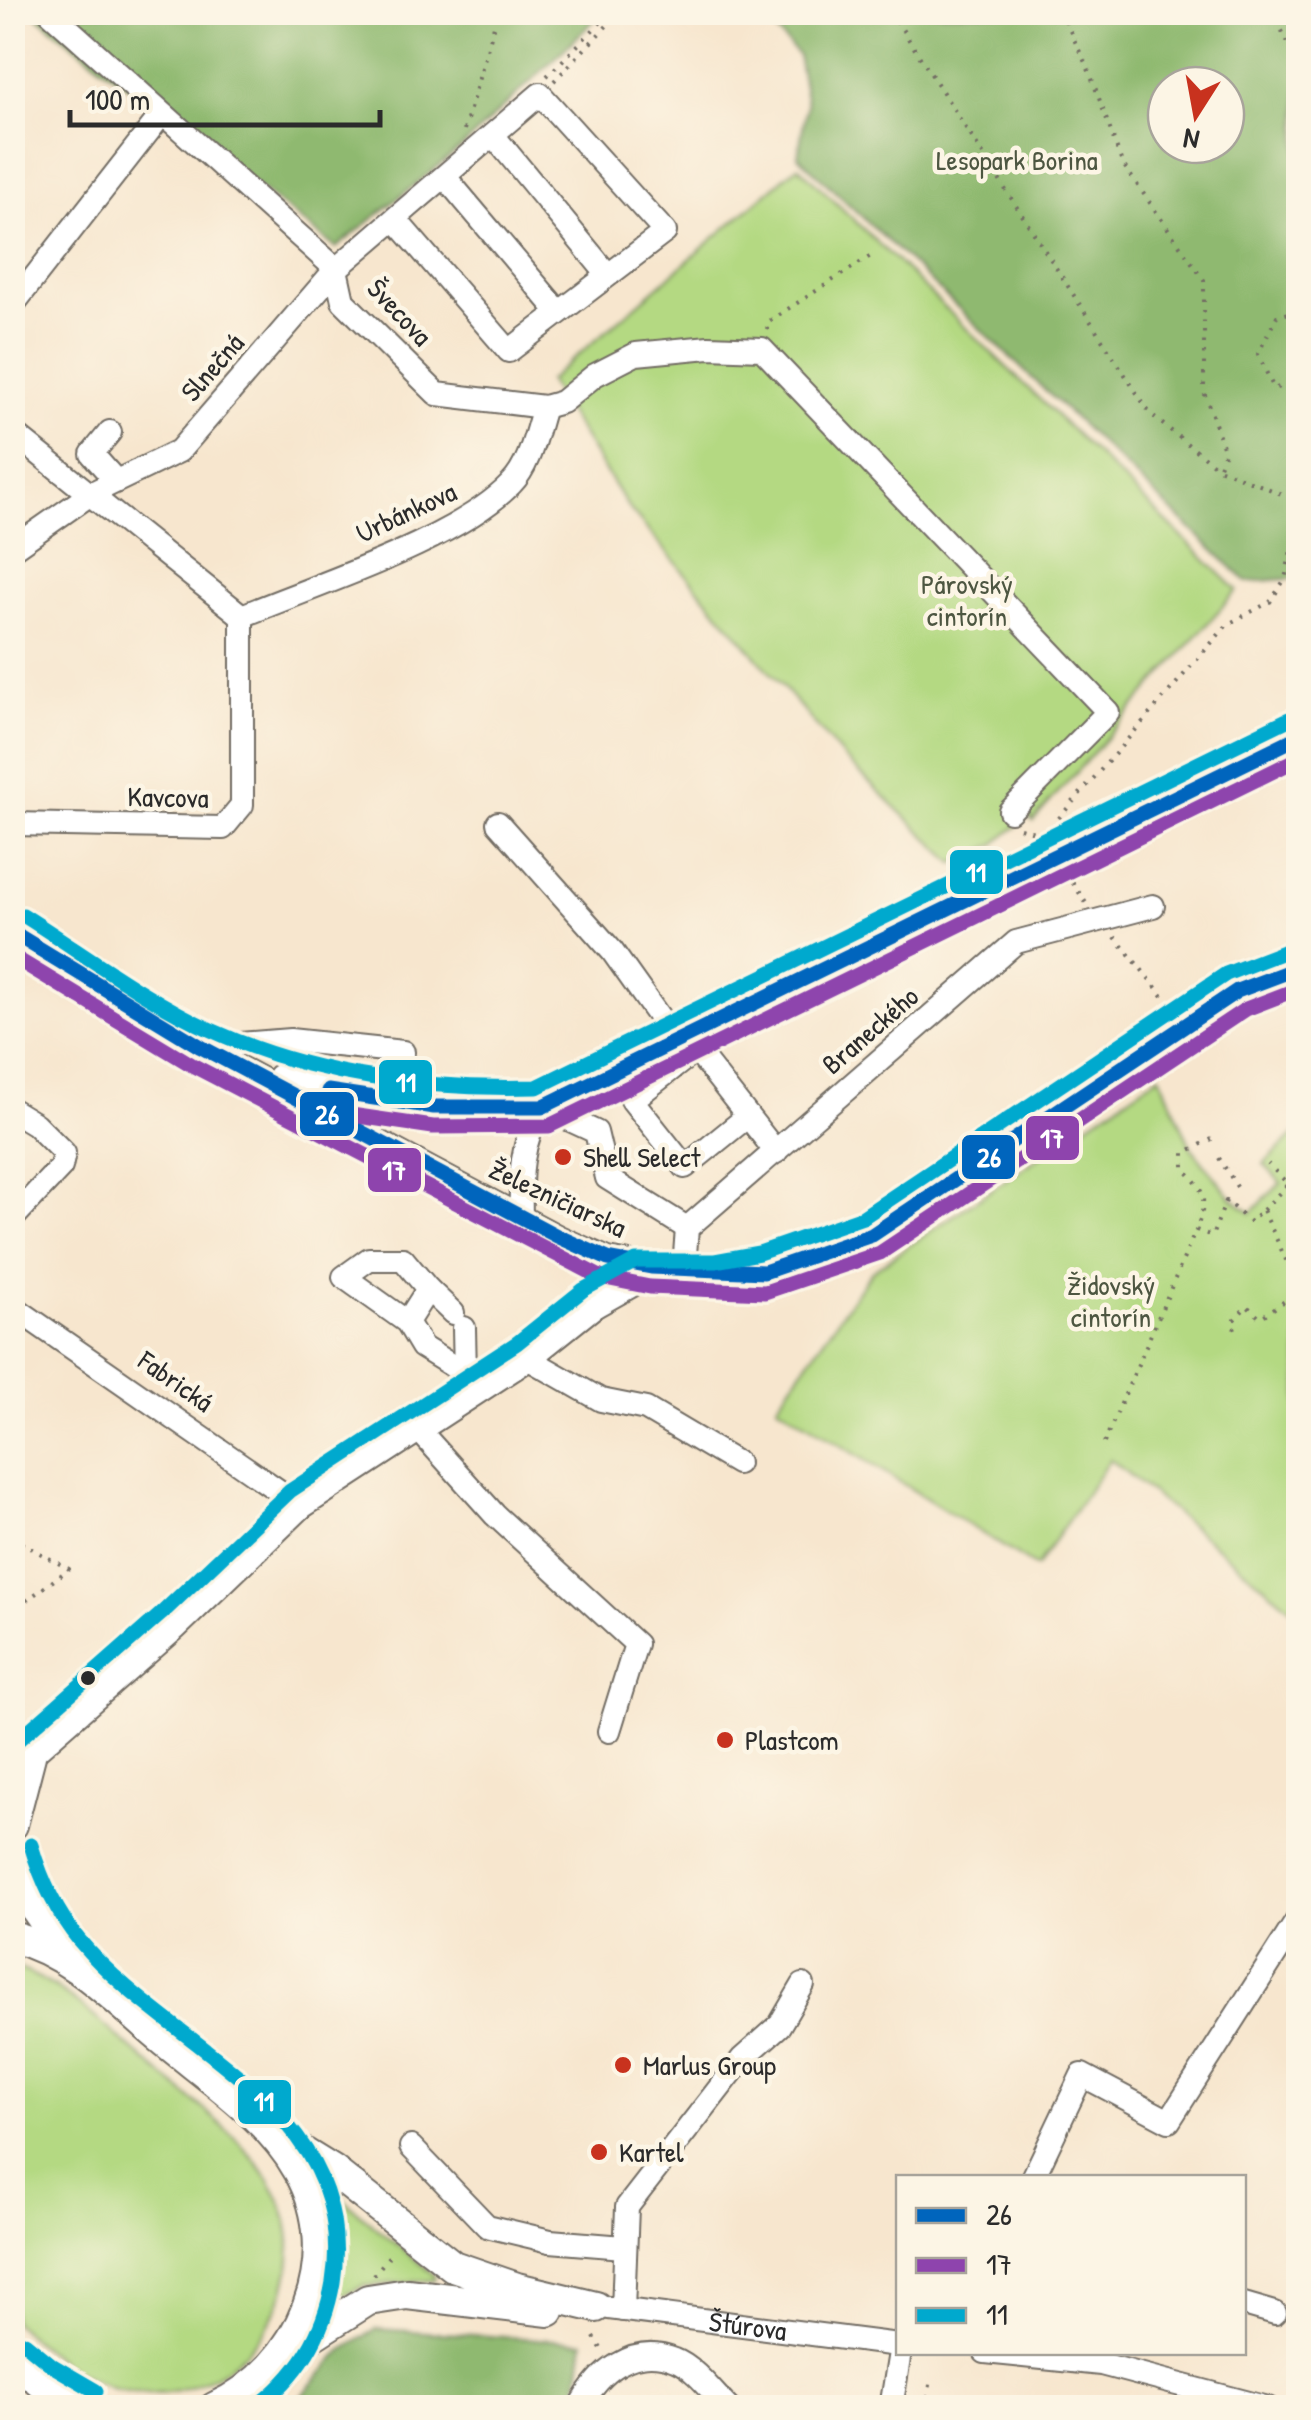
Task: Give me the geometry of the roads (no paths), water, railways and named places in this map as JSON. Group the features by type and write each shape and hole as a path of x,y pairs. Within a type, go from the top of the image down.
{"main road":[{"path":"12,1825 21,1760"},
{"path":"12,1851 22,1889 74,1964"},
{"path":"12,1937 35,1943 74,1964 269,2131 334,2171 453,2266 517,2288 610,2308"},
{"path":"214,2408 253,2395 285,2354 313,2290 316,2231 300,2171 269,2131"},
{"path":"285,2354 325,2324 368,2300 408,2294 538,2312 610,2308"},
{"path":"12,2358 61,2400"}],"street":[{"path":"12,306 162,114 50,12"},
{"name":"Slnečná","path":"12,549 92,493 180,451 336,270 540,94 665,232 608,275"},
{"name":"Švecova","path":"162,114 336,270 344,301 438,394 544,407"},
{"path":"395,219 508,351 608,275 493,136"},
{"path":"445,176 560,312"},
{"path":"544,407 562,402 595,375 636,354 709,347 762,349 1108,712 1010,812"},
{"name":"Urbánkova","path":"242,616 468,521 514,482 531,449 544,407"},
{"path":"110,432 92,454 116,482"},
{"path":"16,442 92,493 242,616"},
{"name":"Kavcova","path":"12,824 224,828 242,805 242,616"},
{"path":"521,1218 520,1163 527,1131 542,1107 1298,737"},
{"path":"498,823 612,951 676,1041"},
{"name":"Braneckého","path":"687,1228 1016,942 1152,906"},
{"name":"Železničiarska","path":"12,932 201,1047 557,1236 608,1258 684,1268 764,1272"},
{"path":"21,1760 175,1629 302,1507 417,1428 475,1380 529,1359 594,1307 642,1280 717,1281 764,1272 872,1235 1237,991 1298,968"},
{"path":"201,1047 290,1040 403,1052"},
{"name":"Železničiarska","path":"201,1047 308,1086 380,1104 482,1110 542,1107"},
{"path":"748,1116 685,1168 632,1100 696,1050 748,1116 776,1152"},
{"path":"542,1107 596,1132 607,1178 687,1228 684,1268"},
{"path":"12,1110 64,1152 62,1167 15,1212"},
{"path":"557,1236 598,1277 594,1307"},
{"path":"369,1259 403,1259 458,1320 475,1380 422,1346 407,1322 344,1278 369,1259"},
{"path":"407,1322 428,1288"},
{"name":"Fabrická","path":"12,1306 302,1507"},
{"path":"529,1359 601,1400 646,1409 737,1463"},
{"path":"417,1428 495,1515 636,1644 609,1731"},
{"path":"1034,2175 1082,2075 1168,2121 1298,1919"},
{"path":"610,2308 624,2247 627,2208 742,2059 779,2026 803,1985"},
{"path":"411,2148 487,2226 550,2241 624,2247"},
{"path":"1246,2305 1276,2313"},
{"name":"Štúrova","path":"610,2308 896,2349"},
{"path":"580,2408 593,2383 613,2366 644,2354 678,2360 728,2408"},
{"path":"891,2408 898,2355"},
{"path":"1044,2355 1102,2358 1268,2408"}],"place":[{"name":"Shell Select","path":"563,1157"},
{"name":"Plastcom","path":"725,1740"},
{"name":"Marlus Group","path":"623,2065"},
{"name":"Kartel","path":"599,2152"}],"park label":[{"name":"Lesopark Borina","path":"1017,160"},
{"name":"Párovský cintorín","path":"967,600"},
{"name":"Židovský cintorín","path":"1111,1301"}]}
